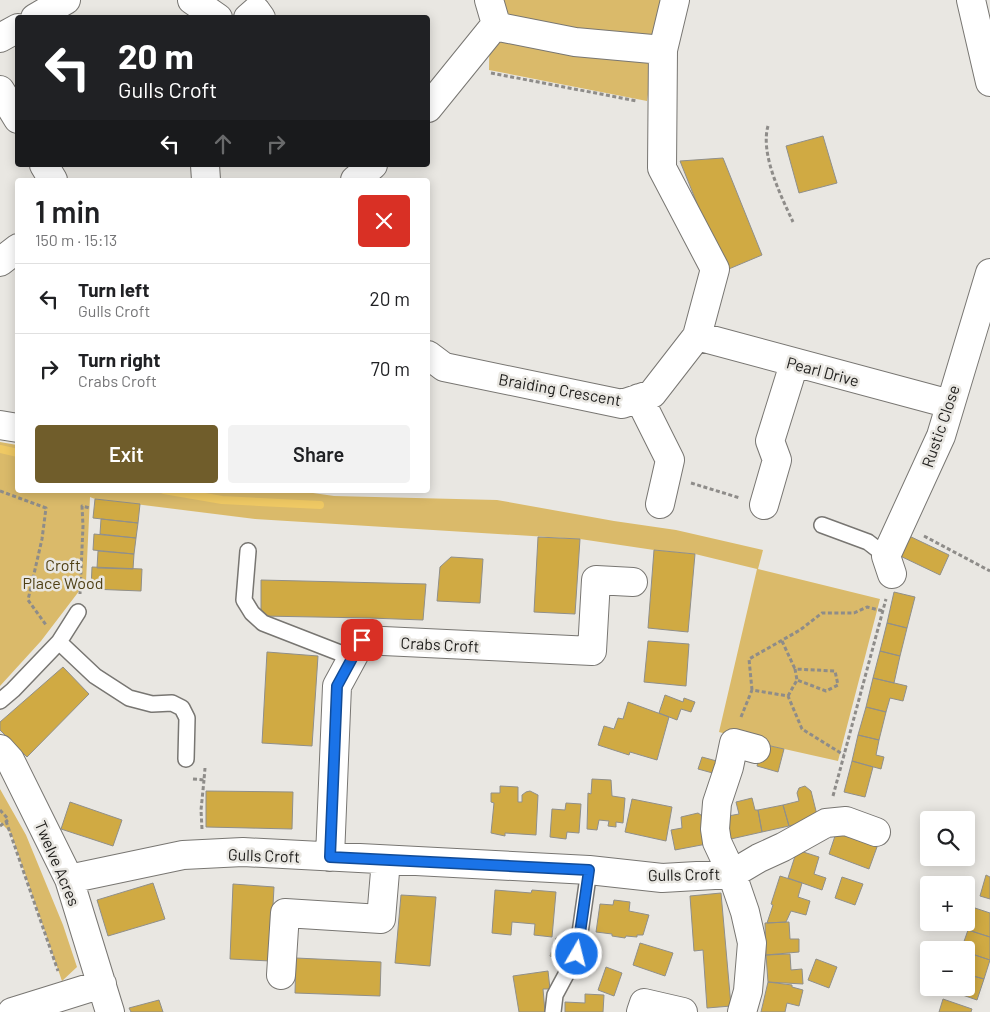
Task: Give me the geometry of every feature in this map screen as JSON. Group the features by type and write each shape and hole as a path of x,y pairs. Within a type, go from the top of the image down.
{"street":[{"path":"40,15 66,0"},
{"path":"192,0 214,15"},
{"name":"Braiding Crescent","path":"430,356 444,367 622,404 652,394 697,336 716,269 662,168 663,50 675,0"},
{"path":"971,0 990,82"},
{"path":"430,106 461,67 493,12 504,28 575,42 663,50"},
{"path":"0,38 15,30"},
{"path":"0,90 15,114"},
{"path":"45,167 52,178"},
{"path":"357,178 371,167"},
{"path":"0,262 15,250"},
{"name":"Rustic Close","path":"889,565 901,524 941,436 990,273"},
{"name":"Pearl Drive","path":"697,336 794,364 950,404"},
{"path":"764,505 777,460 770,441 794,364"},
{"path":"639,398 670,460 660,504"},
{"path":"0,426 15,428"},
{"name":"Crabs Croft","path":"330,857 337,686 362,640 592,651 596,580 633,582"},
{"name":"Gulls Croft","path":"742,1012 748,991 752,943 745,912 732,874 717,842 716,817 717,803 729,767 734,743 756,749"},
{"name":"Twelve Acres","path":"0,749 10,760 69,879 110,1012"},
{"name":"Gulls Croft","path":"69,879 183,855 242,852 589,870 662,878 732,874 826,823 846,821 876,832"},
{"path":"281,975 285,913 381,919 386,860"},
{"path":"12,1012 102,984"},
{"path":"641,1012 644,1003 683,1012"}],"lane":[{"path":"822,526 868,542 889,565"},
{"path":"248,551 244,600 252,613 263,623 353,658"},
{"path":"0,701 59,642 78,612"},
{"path":"59,642 95,676 129,698 152,704 172,703 182,708 188,718 186,760"},
{"path":"553,1012 555,995 577,954 589,870"}],"path":[{"path":"461,67 662,105"},
{"path":"768,126 766,136 772,172 794,222"},
{"path":"666,476 764,505"},
{"path":"0,491 46,508 42,539 28,600 59,642"},
{"path":"78,612 82,577 82,506 90,508"},
{"path":"901,524 990,571"},
{"path":"826,823 883,611 889,565"},
{"path":"740,718 752,690 749,659 800,630 822,613 854,613 867,607 883,611"},
{"path":"782,641 796,669 798,680 788,696"},
{"path":"796,669 835,671 838,685 826,691 798,680"},
{"path":"752,690 788,696"},
{"path":"788,696 802,729 844,755"},
{"path":"203,854 201,810 204,780"},
{"path":"0,810 8,821 67,995"}],"green space":[{"path":"490,0 662,0 647,101 489,70"},
{"name":"Croft Place Wood","path":"0,442 15,445 15,493 313,493 334,496 497,500 676,530 763,550 758,569 880,599 838,761 719,732 757,569 695,554 580,539 255,519 90,497 86,582 41,641 0,686"},
{"path":"0,789 26,835 63,925 77,967 62,981 11,833 0,822"}],"building":[{"path":"823,136 837,183 799,193 786,146"},
{"path":"723,158 762,255 724,271 680,161"},
{"path":"95,499 140,504 138,523 93,518"},
{"path":"101,519 138,523 136,538 100,534"},
{"path":"94,534 136,538 134,554 93,550"},
{"path":"905,534 949,555 940,575 896,554"},
{"path":"538,537 580,539 575,614 534,612"},
{"path":"654,550 695,554 688,632 648,628"},
{"path":"98,551 134,554 133,569 97,568"},
{"path":"451,557 483,559 480,603 437,601 440,567"},
{"path":"92,567 142,569 141,591 91,589"},
{"path":"261,580 426,584 423,620 261,616"},
{"path":"894,592 915,597 907,628 887,623"},
{"path":"887,623 907,628 900,656 880,651"},
{"path":"648,641 689,644 686,686 644,682"},
{"path":"880,651 900,656 894,683 873,678"},
{"path":"267,652 318,656 312,746 262,743"},
{"path":"63,667 89,694 27,757 0,730 0,722"},
{"path":"873,678 907,686 903,701 890,698 886,712 866,707"},
{"path":"665,695 683,702 684,698 695,702 691,712 681,709 677,720 659,713"},
{"path":"628,702 669,717 657,760 630,752 629,755 598,745 604,726 614,729 618,718 623,719"},
{"path":"866,707 886,712 879,740 858,735"},
{"path":"858,735 879,740 876,755 884,757 881,769 852,761"},
{"path":"762,744 784,749 778,772 757,766"},
{"path":"702,757 724,763 720,775 698,769"},
{"path":"852,761 873,767 865,797 844,792"},
{"path":"592,779 611,780 612,796 625,798 623,823 616,822 616,827 608,826 609,821 599,820 597,830 587,829 588,793 591,794"},
{"path":"500,786 518,787 518,802 522,802 522,795 526,792 530,791 538,795 536,835 505,833 505,836 491,833 494,803 491,802 491,793 500,793"},
{"path":"805,786 811,791 818,819 789,826 783,805 799,801 797,793 799,788"},
{"path":"206,791 293,792 292,829 206,827"},
{"path":"752,798 755,810 758,810 762,832 722,841 717,818 739,814 736,802"},
{"path":"632,799 672,807 666,841 625,832"},
{"path":"70,802 122,820 113,846 61,829"},
{"path":"566,803 581,804 579,833 567,832 566,839 550,837 552,809 565,810"},
{"path":"783,805 789,826 762,832 758,810"},
{"path":"698,813 701,815 712,843 675,850 671,830 682,828 681,817"},
{"path":"836,833 877,847 869,869 829,854"},
{"path":"797,850 819,857 814,874 826,878 822,890 788,878"},
{"path":"986,875 990,877 990,899 980,896"},
{"path":"780,876 802,883 798,897 810,901 806,915 791,911 786,922 767,923 773,905 771,904"},
{"path":"842,877 863,884 855,905 835,898"},
{"path":"153,883 165,919 108,936 97,900"},
{"path":"233,884 274,887 270,961 230,959"},
{"path":"495,890 531,893 532,890 556,892 552,937 534,935 535,924 512,922 511,935 492,933"},
{"path":"721,893 731,1006 707,1008 703,950 694,951 690,896"},
{"path":"401,895 436,897 430,966 395,963"},
{"path":"614,900 630,902 629,911 649,915 643,935 637,935 637,937 626,936 625,938 596,932 600,904 613,905"},
{"path":"975,908 990,913 990,937 971,931 975,931"},
{"path":"789,922 790,939 799,939 799,952 766,955 765,923"},
{"path":"968,931 990,937 990,960 975,955 975,941 964,941"},
{"path":"556,938 568,942 562,960 550,956"},
{"path":"640,943 673,953 665,976 633,965"},
{"path":"790,954 791,970 802,969 803,984 768,982 766,955"},
{"path":"975,955 990,960 984,979 975,976"},
{"path":"296,958 381,962 380,996 295,993"},
{"path":"816,959 837,967 829,988 808,980"},
{"path":"606,967 622,973 614,996 598,990"},
{"path":"548,971 550,989 543,989 545,1012 519,1012 513,976"},
{"path":"975,976 984,979 977,1000 965,996 975,996"},
{"path":"768,982 792,985 792,987 803,990 799,1006 787,1003 785,1012 761,1012"},
{"path":"585,994 604,995 603,1012 565,1012 565,1002 585,1003"},
{"path":"943,999 972,1009 971,1012 939,1012"},
{"path":"159,1000 163,1012 131,1012 129,1008"}],"waterway":[{"path":"0,449 15,452"},
{"path":"181,493 222,500 320,505"}],"route":[{"path":"362,640 337,686 330,857 589,870 577,954"}]}
